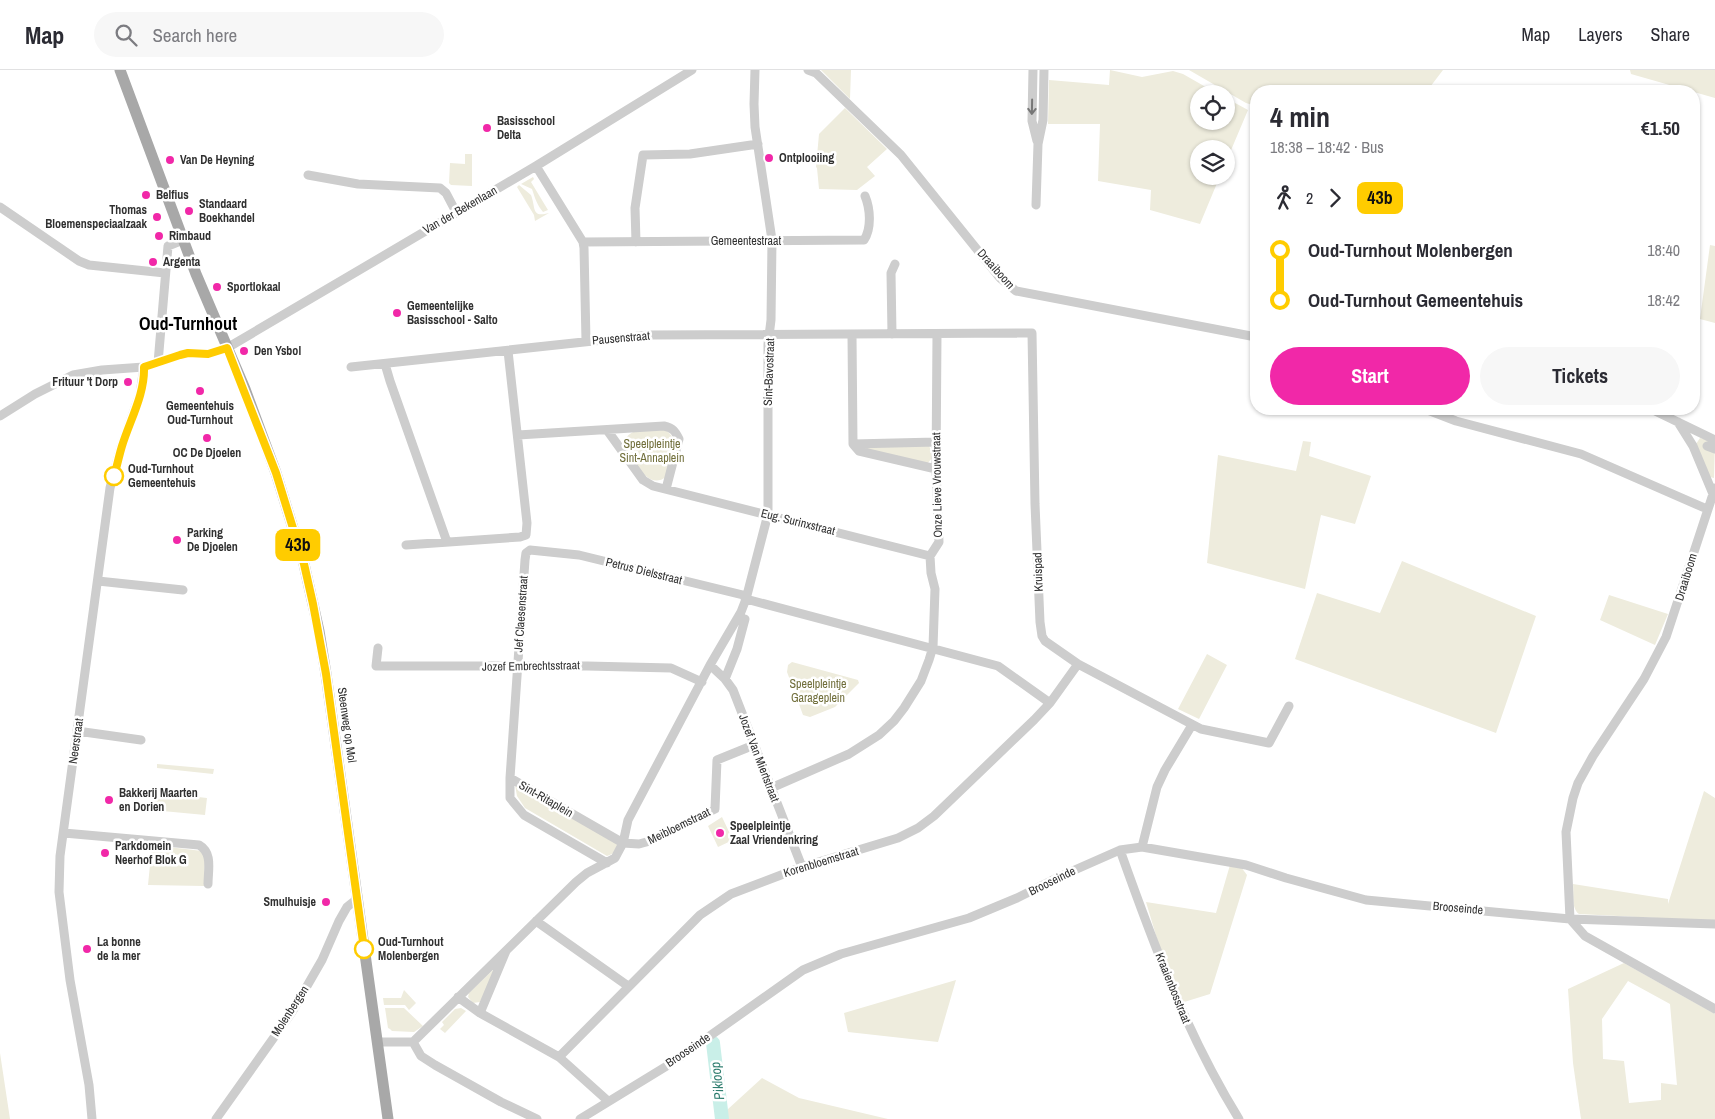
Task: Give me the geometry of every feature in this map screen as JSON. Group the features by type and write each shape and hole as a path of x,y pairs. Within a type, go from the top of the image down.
{"main road":[{"name":"Steenweg op Mol","path":"120,70 181,241 227,348 276,473 304,564 312,596 326,674 388,1119"}],"street":[{"name":"Van der Bekenlaan","path":"0,416 35,394 73,375 102,370 144,367 188,353 208,354 227,348 536,166 692,70"},
{"name":"Sint-Bavostraat","path":"623,843 628,820 710,665 741,612 768,514 768,344 770,334 772,240 754,104 755,70"},
{"name":"Draaiboom","path":"808,70 816,73 901,155 1000,278 1016,291 1250,336"},
{"path":"1033,70 1032,121 1038,144"},
{"path":"1036,205 1038,144 1043,120 1044,70"},
{"path":"636,242 636,208 643,155 690,154 758,144"},
{"path":"536,166 582,242 585,259 586,341"},
{"path":"308,175 358,184 440,188 446,193 456,212"},
{"name":"Gemeentestraat","path":"582,242 864,240 868,230 869,205 865,196"},
{"path":"0,207 89,265 165,273"},
{"path":"158,362 168,246 181,241"},
{"path":"892,334 891,272 895,264"},
{"name":"Pausenstraat","path":"351,367 649,335 852,335 1032,332"},
{"name":"Kruispad","path":"1032,332 1035,504 1042,636 1045,641 1078,664 1192,725 1209,732 1269,743 1289,706"},
{"name":"Onze Lieve Vrouwstraat","path":"771,788 849,754 879,735 894,721 921,681 933,647 936,589 931,573 930,556 939,542 936,469 937,334"},
{"path":"852,335 854,444 859,451 936,469"},
{"path":"406,545 526,535 527,523 508,350"},
{"path":"385,364 446,542"},
{"name":"Neerstraat","path":"92,1119 89,1085 70,980 59,892 64,833 110,488 121,447 140,394 144,367"},
{"path":"1440,415 1456,421 1581,454 1707,509"},
{"path":"1663,415 1715,440"},
{"path":"1678,422 1693,446 1714,492"},
{"path":"518,436 670,427 679,439 666,489"},
{"name":"Eug. Surinxstraat","path":"607,430 643,480 653,486 930,556"},
{"path":"854,444 936,442"},
{"name":"Draaiboom","path":"1570,919 1566,832 1578,783 1593,756 1644,679 1666,637 1714,492"},
{"name":"Jef Claesenstraat","path":"510,778 526,553 530,550 539,551"},
{"name":"Petrus Dielsstraat","path":"539,551 579,555 743,596 998,666 1050,703"},
{"path":"98,580 183,590"},
{"path":"725,679 737,649 745,619"},
{"name":"Jozef Embrechtsstraat","path":"378,648 376,666 671,668 702,682"},
{"name":"Korenbloemstraat","path":"559,1057 628,986 700,915 714,904 730,894 802,867 898,838 918,828 934,816 982,772 1050,703 1078,664"},
{"name":"Jozef Van Miertstraat","path":"710,665 725,679 733,690 802,867"},
{"path":"1142,847 1157,787 1192,725"},
{"path":"77,731 140,740"},
{"name":"Meibloemstraat","path":"623,843 639,844 650,841 715,809 716,760 754,745"},
{"name":"Sint-Ritaplein","path":"607,863 524,815 510,798 510,778 623,843"},
{"path":"64,833 199,845 209,856 208,884"},
{"path":"377,1042 413,1042 576,882 587,873 615,858 623,843"},
{"name":"Brooseinde","path":"580,1119 670,1064 803,970 842,954 969,918 1120,850 1142,847 1246,865 1366,900 1570,919 1715,924"},
{"name":"Kraaienbosstraat","path":"1120,850 1143,914 1189,1028 1220,1088 1239,1119"},
{"name":"Molenbergen","path":"216,1119 292,1012 322,960 339,920 347,907 357,899"},
{"path":"1570,919 1585,936 1715,1009"},
{"path":"536,921 628,986"},
{"path":"480,1013 508,949"},
{"path":"458,998 480,1013 559,1057 608,1101"},
{"path":"413,1042 421,1056 435,1065 537,1119"}],"green space":[{"path":"821,70 851,70 850,99"},
{"path":"1110,70 1142,77 1173,71 1183,74 1202,85 1190,85 1190,130 1235,130 1235,103 1248,110 1235,141 1190,140 1190,185 1216,185 1200,224 1150,210 1151,190 1098,181 1100,124 1048,124 1049,80 1109,85"},
{"path":"1189,70 1443,70 1432,85 1250,85 1250,104 1235,97 1235,85 1215,85"},
{"path":"1630,70 1715,70 1715,98 1700,94 1700,85 1670,85 1631,74"},
{"path":"845,108 887,149 867,167 875,176 857,190 819,189 816,167 819,134"},
{"path":"465,154 472,154 472,186 451,185 449,183 450,163 465,164"},
{"path":"533,177 534,179 531,182 548,210 543,212 532,189 521,184"},
{"path":"519,185 531,195 537,213 549,213 535,221 534,215 517,187"},
{"path":"1710,245 1715,246 1715,323 1700,319"},
{"name":"Speelpleintje Sint-Annaplein","path":"663,429 673,438 673,457 666,477 653,480 641,472 636,465 624,446 625,440 633,432 639,430"},
{"path":"1700,438 1715,442 1714,478 1710,477 1696,444"},
{"path":"1303,441 1311,442 1309,456 1371,476 1355,524 1321,515 1305,589 1207,563 1218,455 1296,471"},
{"path":"864,445 929,446 932,458 927,464 863,449"},
{"path":"1402,561 1536,616 1496,733 1295,659 1317,593 1380,613"},
{"path":"1609,595 1668,614 1655,645 1600,620"},
{"path":"1207,654 1227,665 1199,719 1178,709"},
{"name":"Speelpleintje Garageplein","path":"792,662 858,680 859,683 835,707 810,717 803,715 787,672 788,665"},
{"path":"157,764 214,769 213,774 157,768"},
{"path":"515,785 619,845 612,854 607,856 525,808 517,796"},
{"path":"1704,791 1715,798 1715,921 1579,914 1576,911 1573,884 1668,899 1668,904"},
{"path":"154,792 207,798 205,815 152,810"},
{"name":"Speelpleintje Zaal Vriendenkring","path":"722,817 733,840 718,847 708,826"},
{"path":"152,845 202,851 205,859 204,886 148,885"},
{"path":"1230,865 1241,867 1247,875 1210,994 1181,1003 1161,952 1146,902 1216,913"},
{"path":"1624,963 1715,1014 1715,1119 1581,1119 1573,1063 1568,989","holes":["1628,981 1670,1004 1677,1085 1661,1083 1661,1100 1629,1103 1624,1061 1603,1059 1602,1019"]},
{"path":"497,966 480,1002 473,1003 468,997 469,993"},
{"path":"956,980 938,1042 848,1032 844,1013"},
{"path":"404,990 416,1003 409,1010 405,1005 384,1005 383,998 401,998"},
{"path":"385,1008 404,1008 423,1026 414,1032 392,1031 388,1028"},
{"path":"461,1008 466,1011 445,1033 440,1029 444,1025 442,1022 455,1009"},
{"path":"0,1053 10,1119 0,1119"},
{"path":"762,1078 799,1098 888,1119 724,1119 727,1110"}],"waterway":[{"name":"Pikloop","path":"713,1043 722,1119"}],"bus line":[{"name":"43b","path":"114,476 121,447 140,394 144,367 188,353 208,354 227,348 276,473 304,564 326,674 364,949"}],"place":[{"name":"Basisschool Delta","path":"487,128"},
{"name":"Ontplooiing","path":"769,158"},
{"name":"Van De Heyning","path":"170,160"},
{"name":"Belfius","path":"146,195"},
{"name":"Standaard Boekhandel","path":"189,211"},
{"name":"Thomas Bloemenspeciaalzaak","path":"157,217"},
{"name":"Rimbaud","path":"159,236"},
{"name":"Argenta","path":"153,262"},
{"name":"Sportlokaal","path":"217,287"},
{"name":"Gemeentelijke Basisschool - Salto","path":"397,313"},
{"name":"Den Ysbol","path":"244,351"},
{"name":"Frituur 't Dorp","path":"128,382"},
{"name":"Gemeentehuis Oud-Turnhout","path":"200,391"},
{"name":"OC De Djoelen","path":"207,438"},
{"name":"Oud-Turnhout Gemeentehuis","path":"114,476"},
{"name":"Parking De Djoelen","path":"177,540"},
{"name":"Bakkerij Maarten en Dorien","path":"109,800"},
{"name":"Speelpleintje Zaal Vriendenkring","path":"720,833"},
{"name":"Parkdomein Neerhof Blok G","path":"105,853"},
{"name":"Smulhuisje","path":"326,902"},
{"name":"La bonne de la mer","path":"87,949"},
{"name":"Oud-Turnhout Molenbergen","path":"364,949"}],"district":[{"name":"Oud-Turnhout","path":"188,324"}]}
